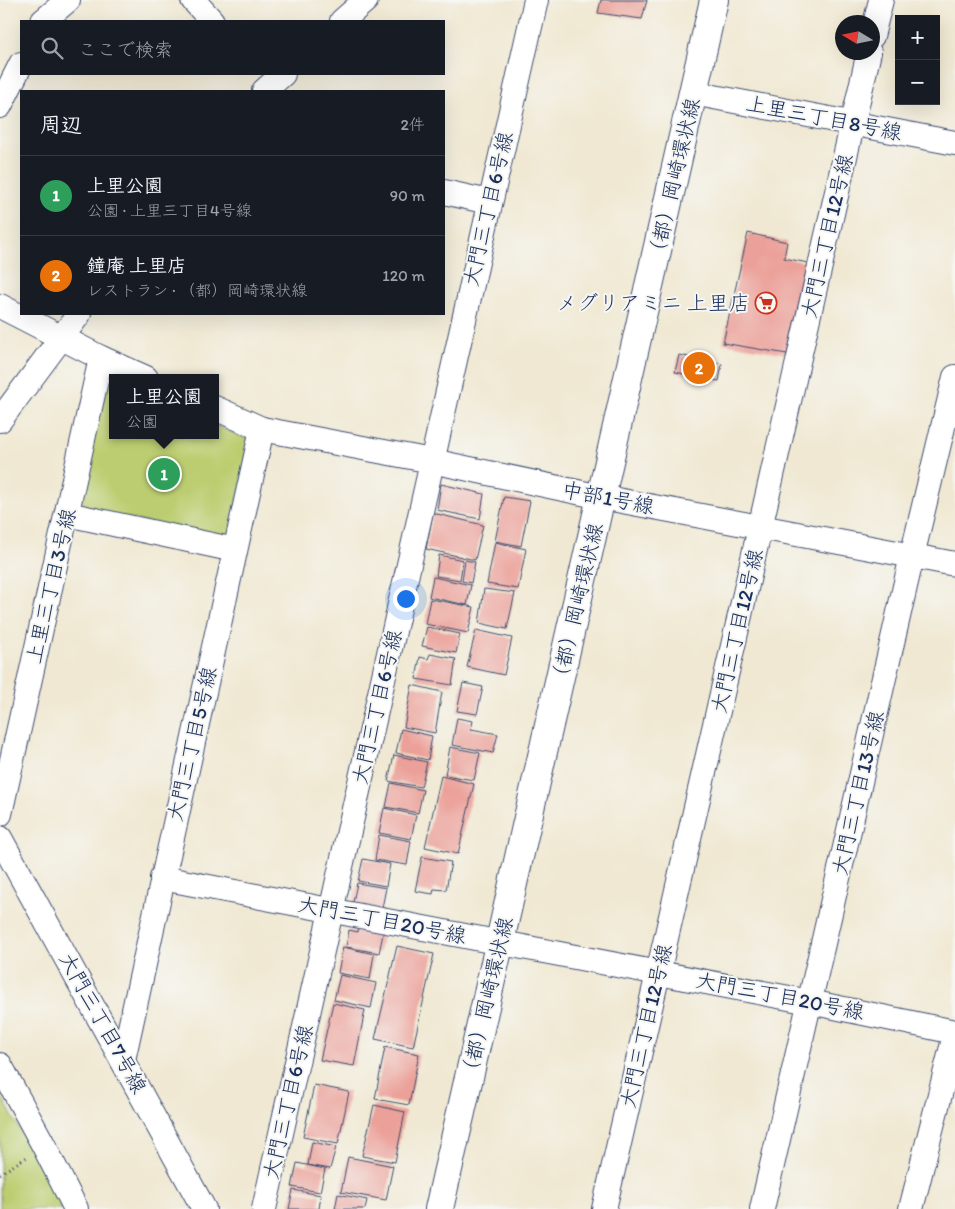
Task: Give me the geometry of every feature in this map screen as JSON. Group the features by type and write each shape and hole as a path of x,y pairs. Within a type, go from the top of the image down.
{"street":[{"path":"44,20 68,0"},
{"path":"193,0 211,20"},
{"path":"343,20 366,0"},
{"name":"大門三丁目6号線","path":"264,1209 489,202 536,0"},
{"name":"（都）岡崎環状線","path":"439,1209 714,0"},
{"path":"877,15 881,0"},
{"name":"大門三丁目12号線","path":"604,1209 867,60"},
{"path":"0,106 20,66"},
{"name":"上里三丁目8号線","path":"694,93 955,143"},
{"path":"445,192 489,202"},
{"path":"0,306 100,358 137,374"},
{"path":"0,420 78,315"},
{"name":"上里三丁目3号線","path":"0,814 100,358"},
{"name":"大門三丁目13号線","path":"762,1209 955,377"},
{"name":"中部1号線","path":"219,410 262,429 432,461 601,497 955,564"},
{"name":"大門三丁目5号線","path":"123,1060 262,429"},
{"path":"67,514 235,550"},
{"name":"大門三丁目7号線","path":"0,838 204,1209"},
{"name":"大門三丁目20号線","path":"162,878 658,972 955,1033"},
{"path":"911,1209 955,1033"},
{"path":"0,1065 76,1209"}],"path":[{"path":"0,1174 44,1146"}],"green space":[{"path":"109,378 109,439 219,439 219,427 247,439 250,444 229,537 84,511 78,504 105,380"},
{"path":"0,1094 64,1209 0,1209"}],"building":[{"path":"601,0 647,0 642,19 598,13"},
{"name":"メグリアミニ 上里店","path":"748,233 787,242 784,258 808,263 787,354 723,343"},
{"path":"679,355 722,364 719,381 675,372"},
{"path":"441,484 484,494 480,519 437,510"},
{"path":"504,497 530,501 521,546 495,541"},
{"path":"433,513 483,525 475,560 426,549"},
{"path":"495,542 526,549 518,589 487,584"},
{"path":"439,555 463,560 460,580 436,576"},
{"path":"465,560 475,562 471,583 462,581"},
{"path":"433,577 471,585 467,605 429,597"},
{"path":"484,589 515,593 507,629 479,623"},
{"path":"430,599 474,607 468,633 425,624"},
{"path":"427,627 460,634 456,653 422,646"},
{"path":"476,630 512,638 504,675 467,667"},
{"path":"430,654 456,659 452,685 416,679 420,657 428,659"},
{"path":"463,683 483,687 477,714 457,711"},
{"path":"412,685 442,692 435,733 404,727"},
{"path":"457,718 473,721 471,729 498,734 493,753 452,745"},
{"path":"401,729 432,736 428,760 396,753"},
{"path":"450,747 480,753 474,780 445,775"},
{"path":"394,755 427,762 421,787 388,781"},
{"path":"441,776 474,784 458,854 425,847"},
{"path":"391,783 423,790 418,813 386,807"},
{"path":"384,808 416,815 411,839 379,833"},
{"path":"379,835 411,841 407,865 375,860"},
{"path":"422,857 451,862 446,890 434,889 433,894 415,891"},
{"path":"363,859 390,864 386,886 358,881"},
{"path":"357,883 386,888 381,913 352,907"},
{"path":"359,924 384,929 379,953 346,947 349,930 358,932"},
{"path":"397,946 434,954 413,1047 375,1039"},
{"path":"343,947 374,954 370,979 338,973"},
{"path":"340,975 376,983 371,1008 334,1000"},
{"path":"333,1003 365,1010 354,1066 320,1060"},
{"path":"385,1047 419,1054 409,1105 375,1099"},
{"path":"314,1085 349,1092 338,1144 303,1137"},
{"path":"374,1105 405,1112 395,1162 362,1156"},
{"path":"312,1142 336,1147 330,1169 308,1165"},
{"path":"348,1157 393,1166 386,1200 341,1192"},
{"path":"297,1163 325,1169 320,1192 292,1187"},
{"path":"293,1190 321,1195 319,1209 289,1209"},
{"path":"338,1194 367,1200 365,1209 335,1209"}],"place":[{"name":"メグリアミニ 上里店","path":"766,303"},
{"name":"鐘庵 上里店","path":"699,368"},
{"name":"上里公園","path":"164,474"}]}
